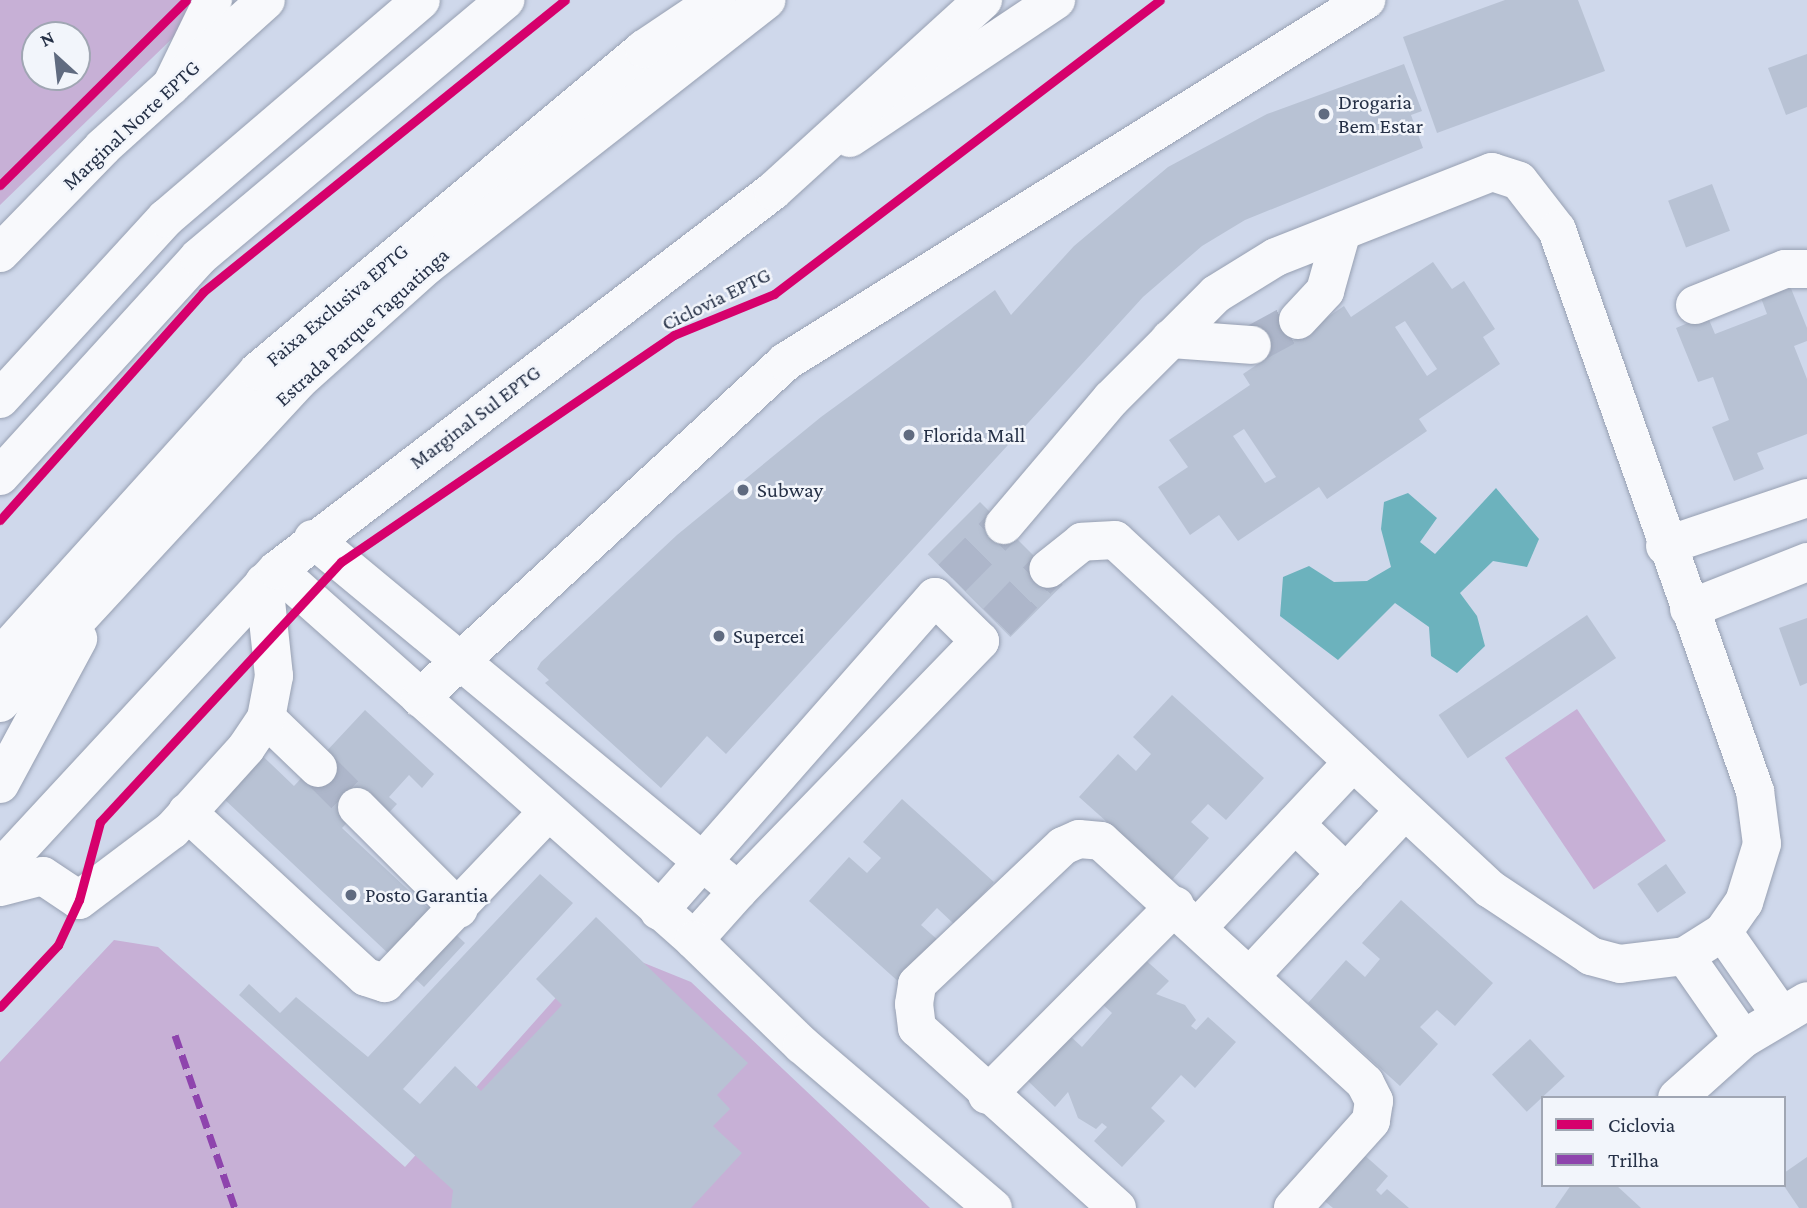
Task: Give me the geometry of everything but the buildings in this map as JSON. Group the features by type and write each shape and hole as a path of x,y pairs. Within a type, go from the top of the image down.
{"main road":[{"path":"170,87 213,0"},
{"name":"Marginal Norte EPTG","path":"0,253 170,87 266,0"},
{"path":"0,399 166,218 421,0"},
{"path":"0,475 199,257 505,0"},
{"name":"Faixa Exclusiva EPTG","path":"0,657 258,372 644,49 717,0"},
{"name":"Estrada Parque Taguatinga","path":"0,704 298,381 426,265 767,0"},
{"name":"Marginal Sul EPTG","path":"0,869 271,577 313,539 773,191 984,0"},
{"path":"773,191 1056,0"},
{"path":"420,698 785,362 1346,3"},
{"path":"1004,525 1170,339 1226,288 1276,257 1492,173 1519,181 1557,230 1665,546 1755,791 1762,844 1756,877 1723,932 1685,956 1620,964 1572,946 1490,889 1115,540 1082,542 1048,569"},
{"path":"1297,320 1325,291 1342,231"},
{"path":"1695,305 1785,269 1807,269"},
{"path":"1170,339 1252,345"},
{"path":"1665,546 1738,524 1807,498"},
{"path":"1738,524 1759,581"},
{"path":"313,539 738,891"},
{"path":"1689,609 1807,562"},
{"path":"271,577 420,698 694,940 802,1045 993,1208"},
{"path":"0,887 43,876 79,900 187,812 267,718 275,652 271,577"},
{"path":"0,783 107,585"},
{"path":"659,911 944,588 988,631 694,940"},
{"path":"267,718 318,768"},
{"path":"987,1095 1187,916 1295,824 1353,762"},
{"path":"357,807 459,909"},
{"path":"1252,974 1405,810"},
{"path":"187,812 366,976 385,983 402,971 548,812"},
{"path":"1295,824 1346,873"},
{"path":"1117,1208 987,1095 917,1028 918,984 1063,846 1079,839 1101,841 1252,974 1365,1083 1374,1101 1371,1122 1293,1208"},
{"path":"1679,1096 1743,1039 1794,1008 1723,932"},
{"path":"1685,956 1743,1039"}],"shaded area":[{"path":"0,0 212,0 0,205"},
{"path":"1577,709 1666,841 1594,889 1505,758"},
{"path":"114,940 158,947 405,1167 602,946 691,982 930,1208 0,1208 0,1062"}],"water":[{"path":"1496,488 1539,539 1527,567 1493,561 1460,593 1477,616 1485,646 1457,673 1431,656 1429,627 1395,603 1338,660 1280,616 1283,577 1309,566 1334,582 1367,581 1391,567 1381,529 1384,502 1408,493 1437,518 1420,542 1435,554"}],"tunnel":[{"path":"1252,345 1298,320"},
{"path":"952,578 1004,525"},
{"path":"997,622 1048,569"},
{"path":"318,768 357,807"}],"marked path":[{"path":"175,1035 235,1208"}],"cycle path":[{"path":"0,185 186,0"},
{"path":"0,520 203,292 565,0"},
{"name":"Ciclovia EPTG","path":"0,1007 58,945 79,900 100,822 341,562 674,335 774,294 1160,0"}],"place":[{"name":"Drogaria Bem Estar","path":"1324,114"},
{"name":"Florida Mall","path":"909,435"},
{"name":"Subway","path":"743,490"},
{"name":"Supercei","path":"719,636"},
{"name":"Posto Garantia","path":"351,895"}]}
